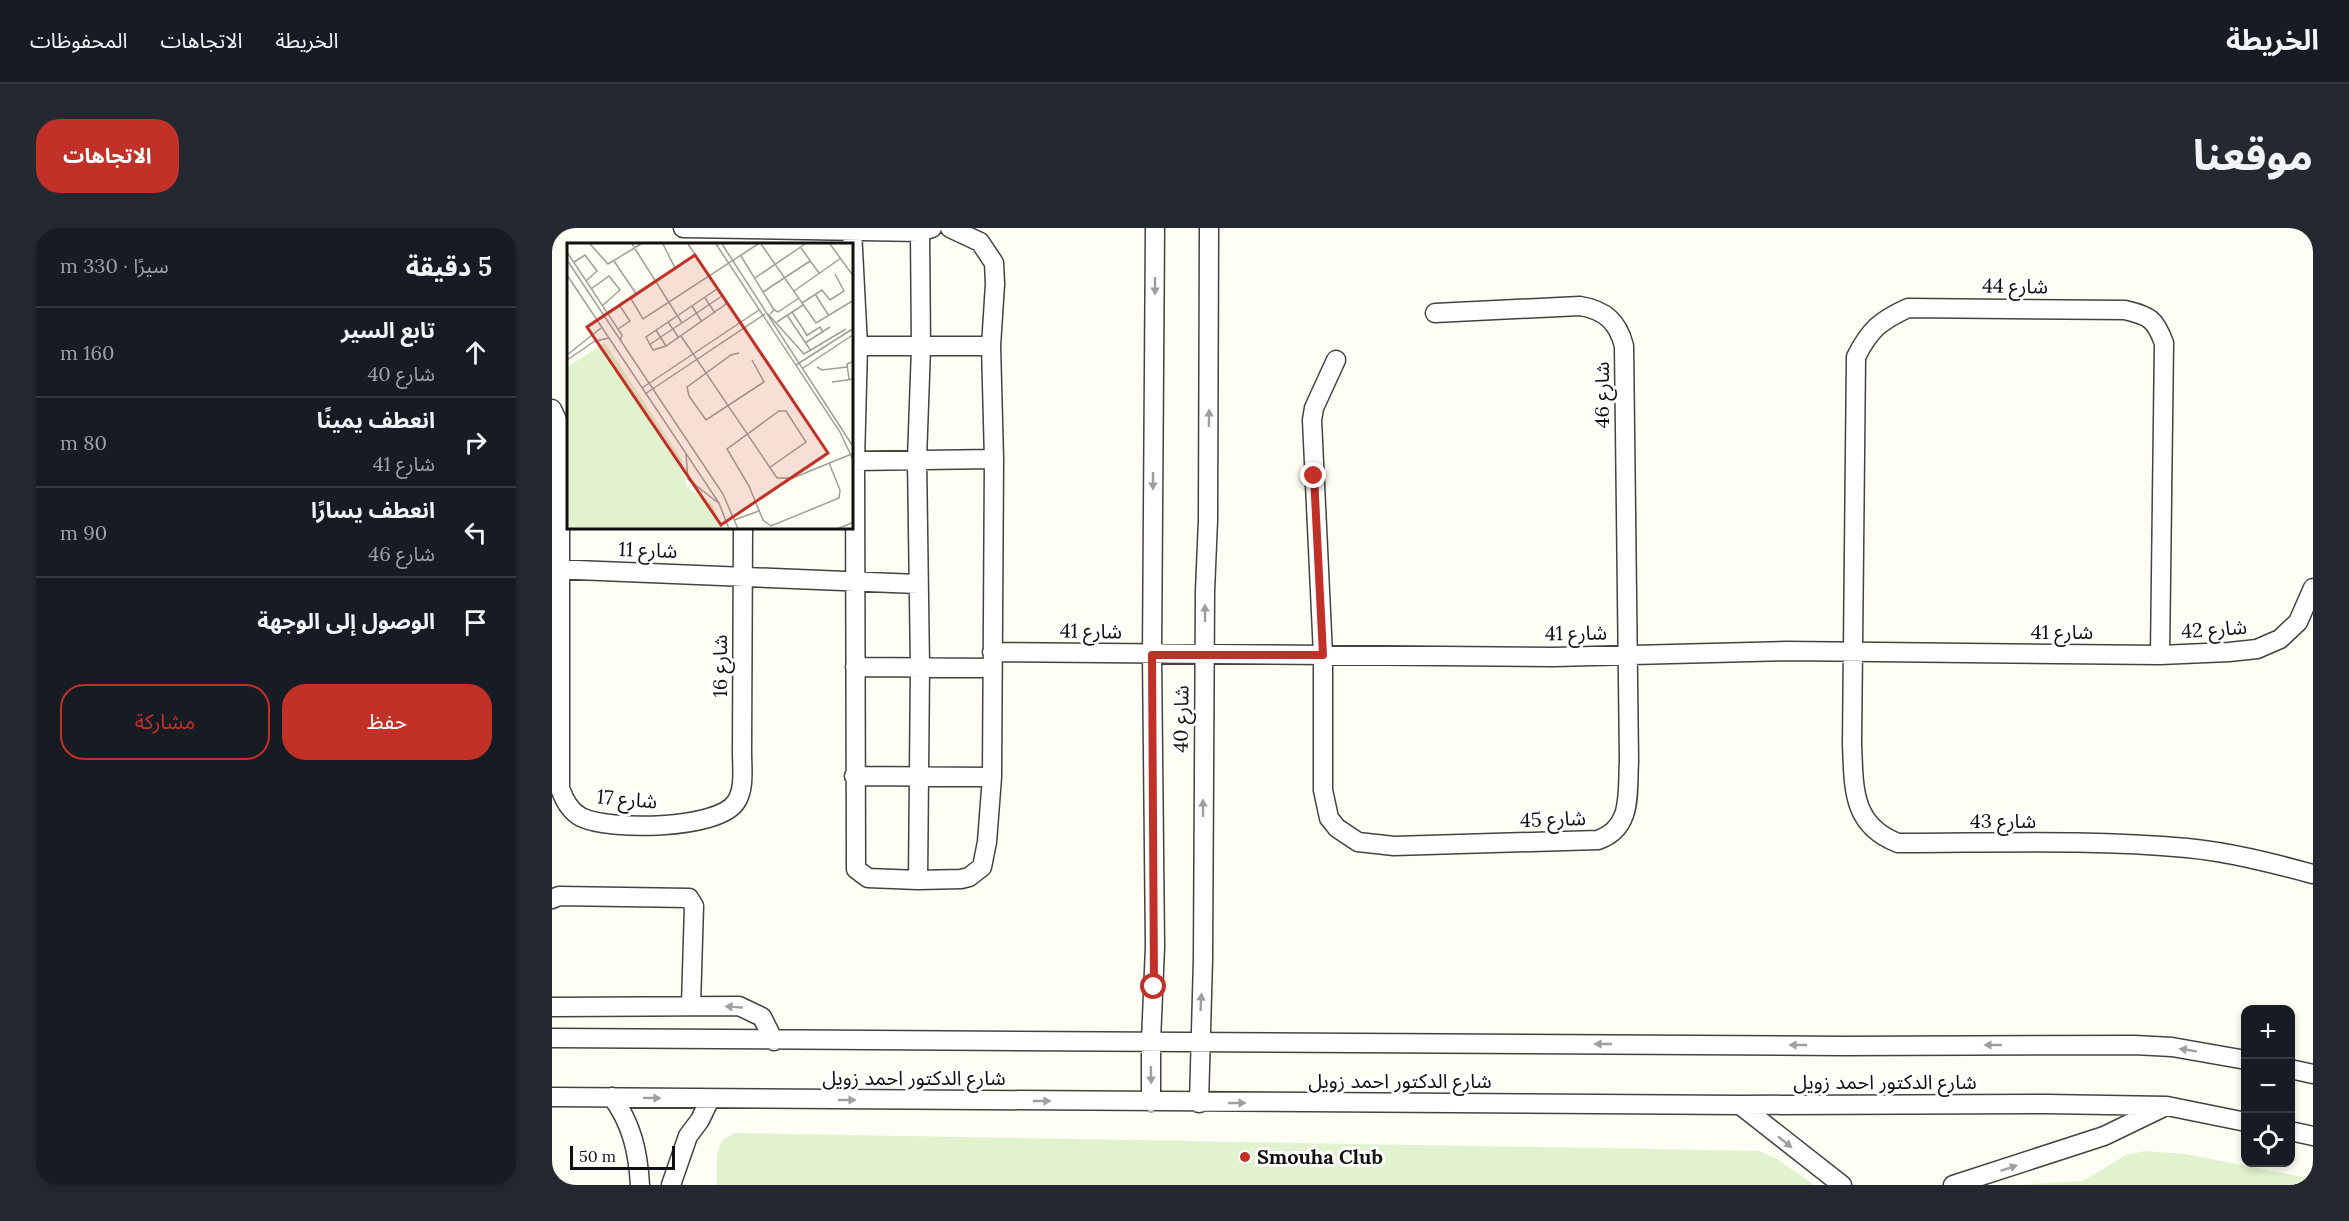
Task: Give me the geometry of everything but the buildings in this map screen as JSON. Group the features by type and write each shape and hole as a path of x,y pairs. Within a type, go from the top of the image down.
{"street":[{"path":"683,228 926,230 917,459 917,584 920,667 918,880"},
{"path":"854,269 858,346 855,461 854,847 858,872 868,878 961,879 969,877 982,867 987,842 992,777 994,459 991,346 995,284 994,263 980,242 950,228"},
{"name":"شارع 40","path":"1151,1102 1150,1041 1155,947 1152,655 1155,228"},
{"name":"شارع 40","path":"1198,1103 1203,959 1204,656 1209,520 1209,228"},
{"path":"852,230 853,243"},
{"name":"شارع 46","path":"1435,313 1580,306 1603,313 1620,330 1624,346 1626,654"},
{"name":"شارع 44","path":"1853,654 1856,357 1867,335 1884,319 1908,308 2125,310 2144,314 2157,324 2164,343 2160,655"},
{"path":"858,346 921,348 991,346"},
{"path":"1323,655 1312,420 1314,408 1336,360"},
{"name":"شارع 17","path":"552,409 557,420 560,439 556,752 560,788 564,800 581,817 592,821 625,824 694,823 713,818 736,802"},
{"path":"855,461 994,459"},
{"name":"شارع 16","path":"736,802 741,788 742,752 742,530"},
{"name":"شارع 11","path":"557,569 917,584"},
{"name":"شارع 42","path":"2160,655 2257,649 2280,639 2298,622 2313,588"},
{"name":"شارع 41","path":"855,667 920,667 992,660 1152,655 1554,657 1787,651 1853,654 2160,655"},
{"name":"شارع 45","path":"1323,655 1324,806 1333,823 1347,836 1358,842 1394,846 1598,840 1617,830 1626,811 1629,762 1626,654"},
{"name":"شارع 43","path":"1853,654 1852,744 1856,796 1866,820 1886,838 1898,843 2091,843 2190,848 2276,864 2313,874"},
{"path":"854,776 918,774 992,777"},
{"path":"552,899 559,896 682,897 691,900 694,906 691,1005"},
{"path":"552,1007 691,1005 747,1008 768,1024 774,1041"},
{"name":"شارع الدكتور احمد زويل","path":"552,1038 1843,1046 2134,1045 2172,1047 2241,1059"},
{"path":"2295,1070 2313,1074"},
{"name":"شارع الدكتور احمد زويل","path":"552,1097 1198,1103 2047,1104 2168,1106 2241,1121"},
{"path":"612,1097 622,1110 633,1137 640,1185"},
{"path":"671,1185 688,1136 700,1120 710,1099"},
{"path":"1740,1105 1842,1185"},
{"path":"1953,1185 2104,1136 2168,1106"},
{"path":"2295,1132 2313,1136"}],"green space":[{"name":"Smouha Club","path":"735,1133 1759,1151 1777,1159 1814,1185 717,1185 717,1155 722,1140"},
{"path":"2145,1151 2185,1154 2241,1165 2241,1167 2313,1179 2313,1185 2017,1185 2083,1181 2126,1155"}],"place":[{"name":"Smouha Club","path":"1245,1157"}],"route":[{"path":"1154,987 1152,655 1323,655 1314,476"}]}
